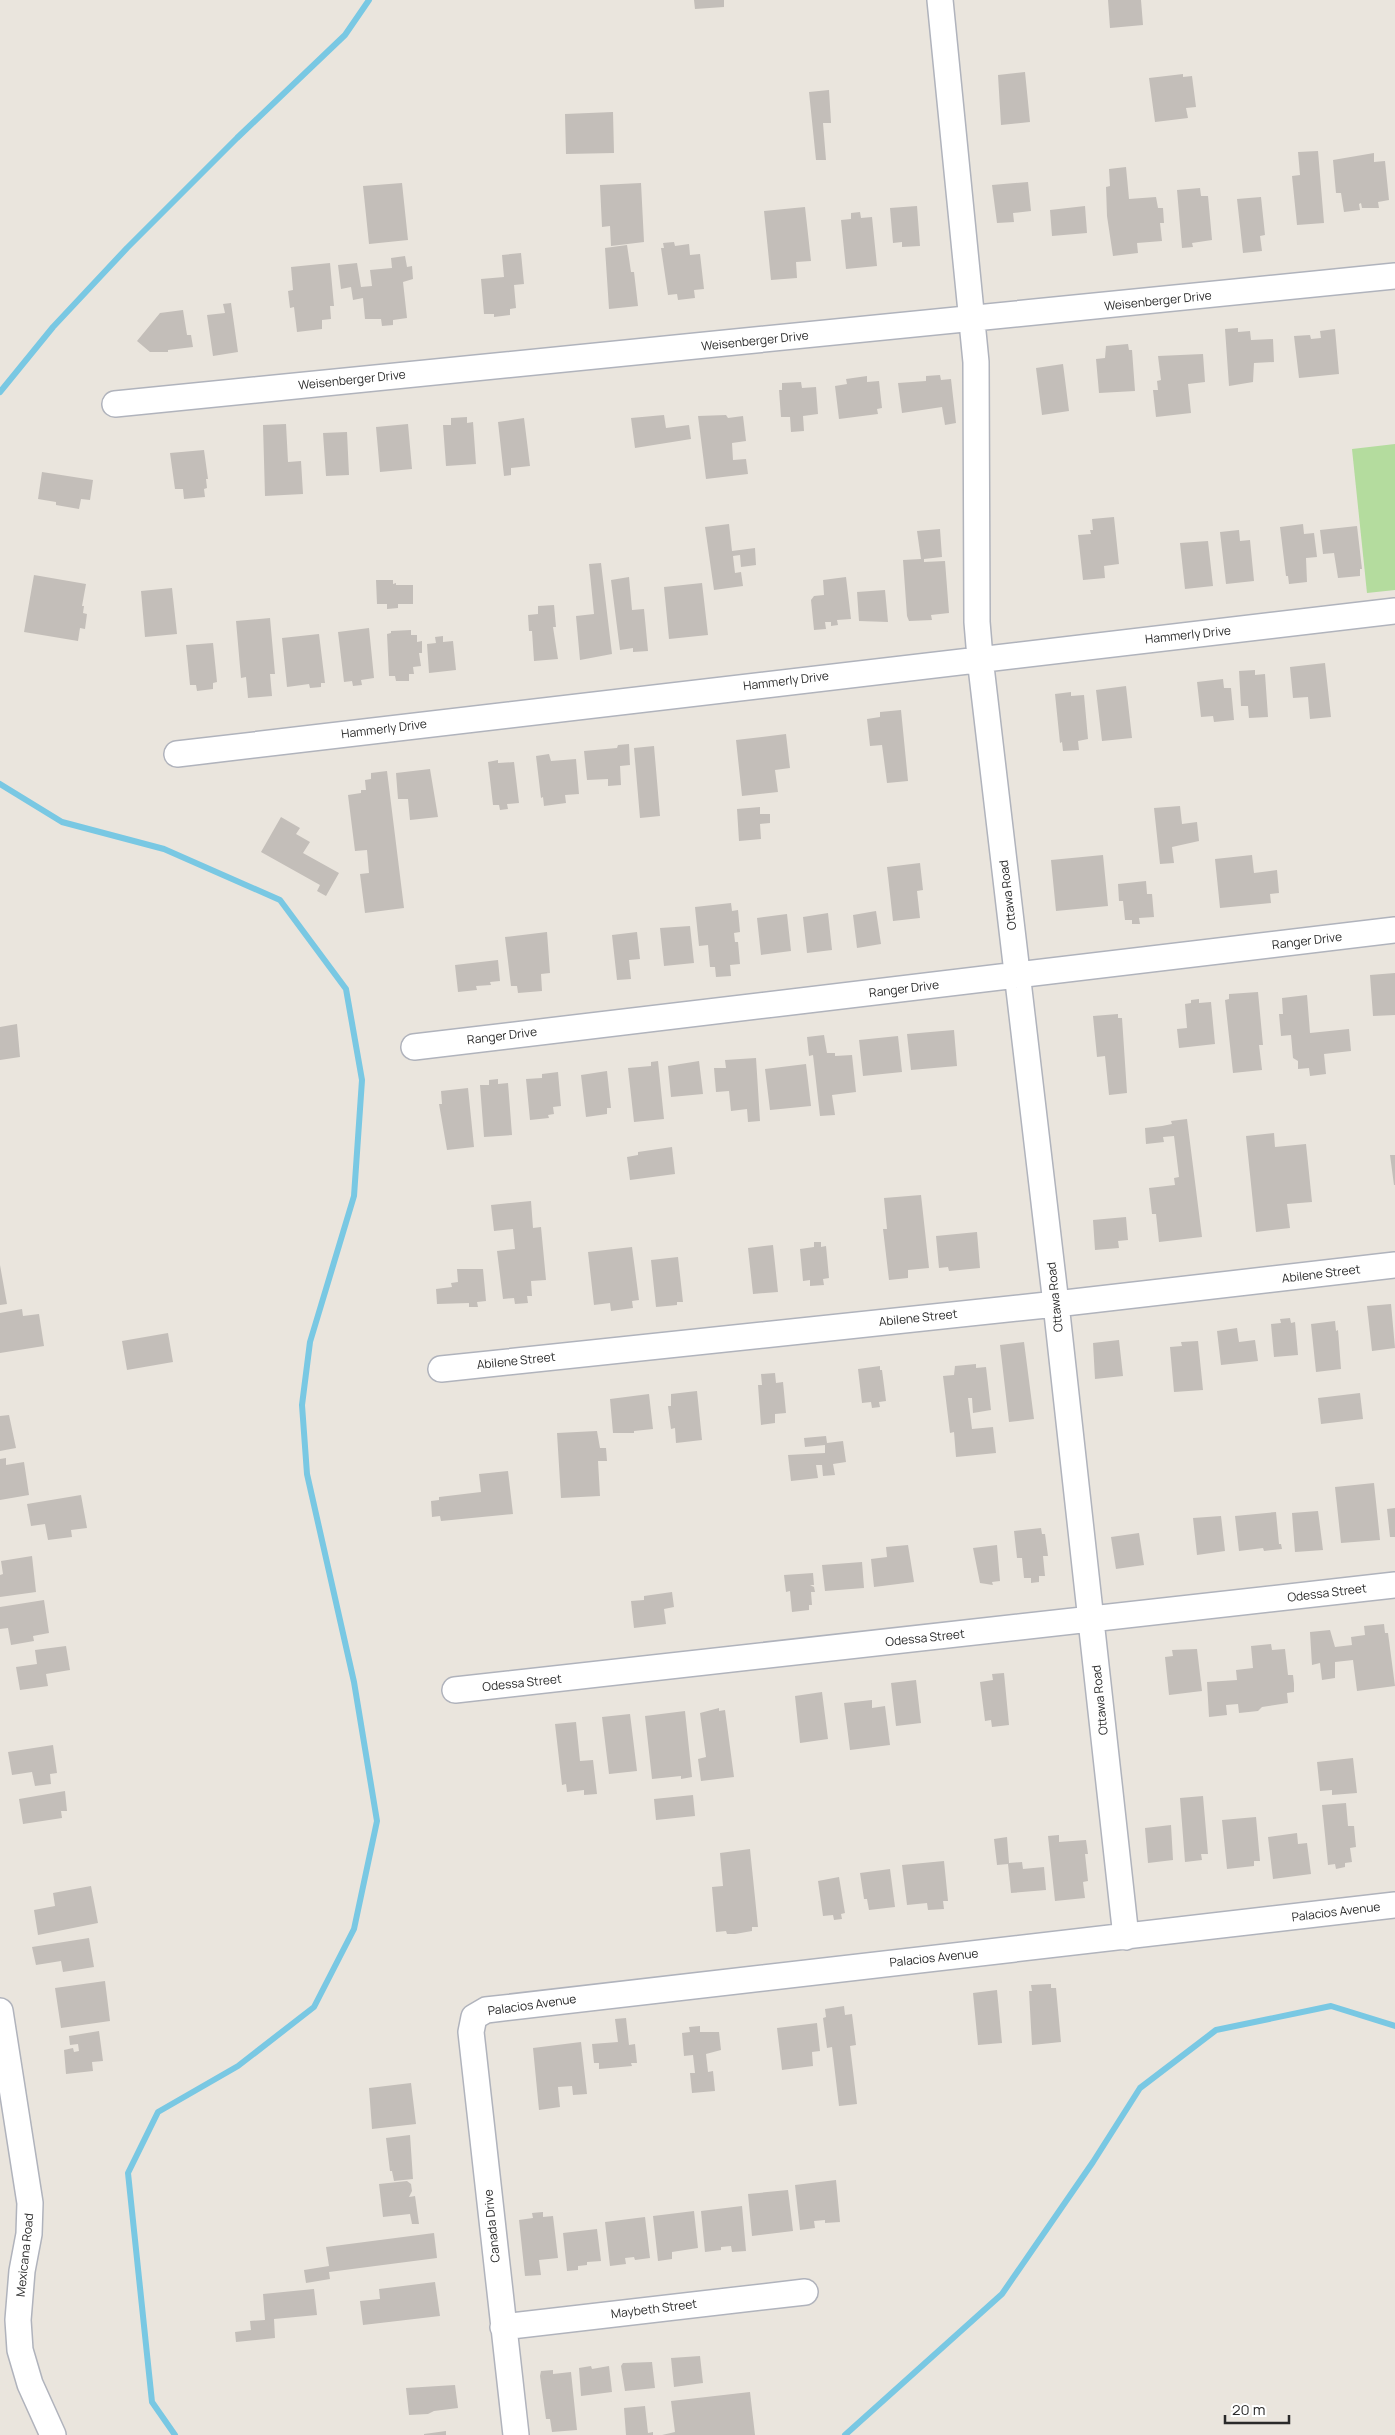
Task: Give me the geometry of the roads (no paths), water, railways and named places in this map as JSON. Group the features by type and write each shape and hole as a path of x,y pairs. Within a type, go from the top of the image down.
{"street":[{"name":"Ottawa Road","path":"940,0 976,362 977,622 980,658 1056,1304 1126,1937"},
{"name":"Weisenberger Drive","path":"115,404 972,320 1395,276"},
{"name":"Hammerly Drive","path":"177,754 980,658 1395,611"},
{"name":"Ranger Drive","path":"414,1047 1395,930"},
{"name":"Abilene Street","path":"441,1369 1056,1304 1395,1265"},
{"name":"Odessa Street","path":"455,1690 1395,1585"},
{"name":"Palacios Avenue","path":"474,2017 486,2010 496,2008 1395,1905"},
{"name":"Mexicana Road","path":"0,2011 30,2203 30,2234 22,2271 18,2320 20,2350 30,2384 54,2435"},
{"name":"Canada Drive","path":"474,2017 471,2032 516,2435"},
{"name":"Maybeth Street","path":"503,2327 805,2292"}],"waterway":[{"path":"0,392 53,327 127,248 237,138 345,35 369,0"},
{"path":"0,784 62,822 164,849 280,900 346,989 362,1080 354,1196 310,1342 302,1405 307,1474 354,1682 377,1821 354,1929 314,2007 238,2066 158,2112 128,2173 152,2402 175,2435"},
{"path":"845,2435 1002,2294 1093,2162 1140,2088 1216,2030 1331,2006 1395,2026"}]}
